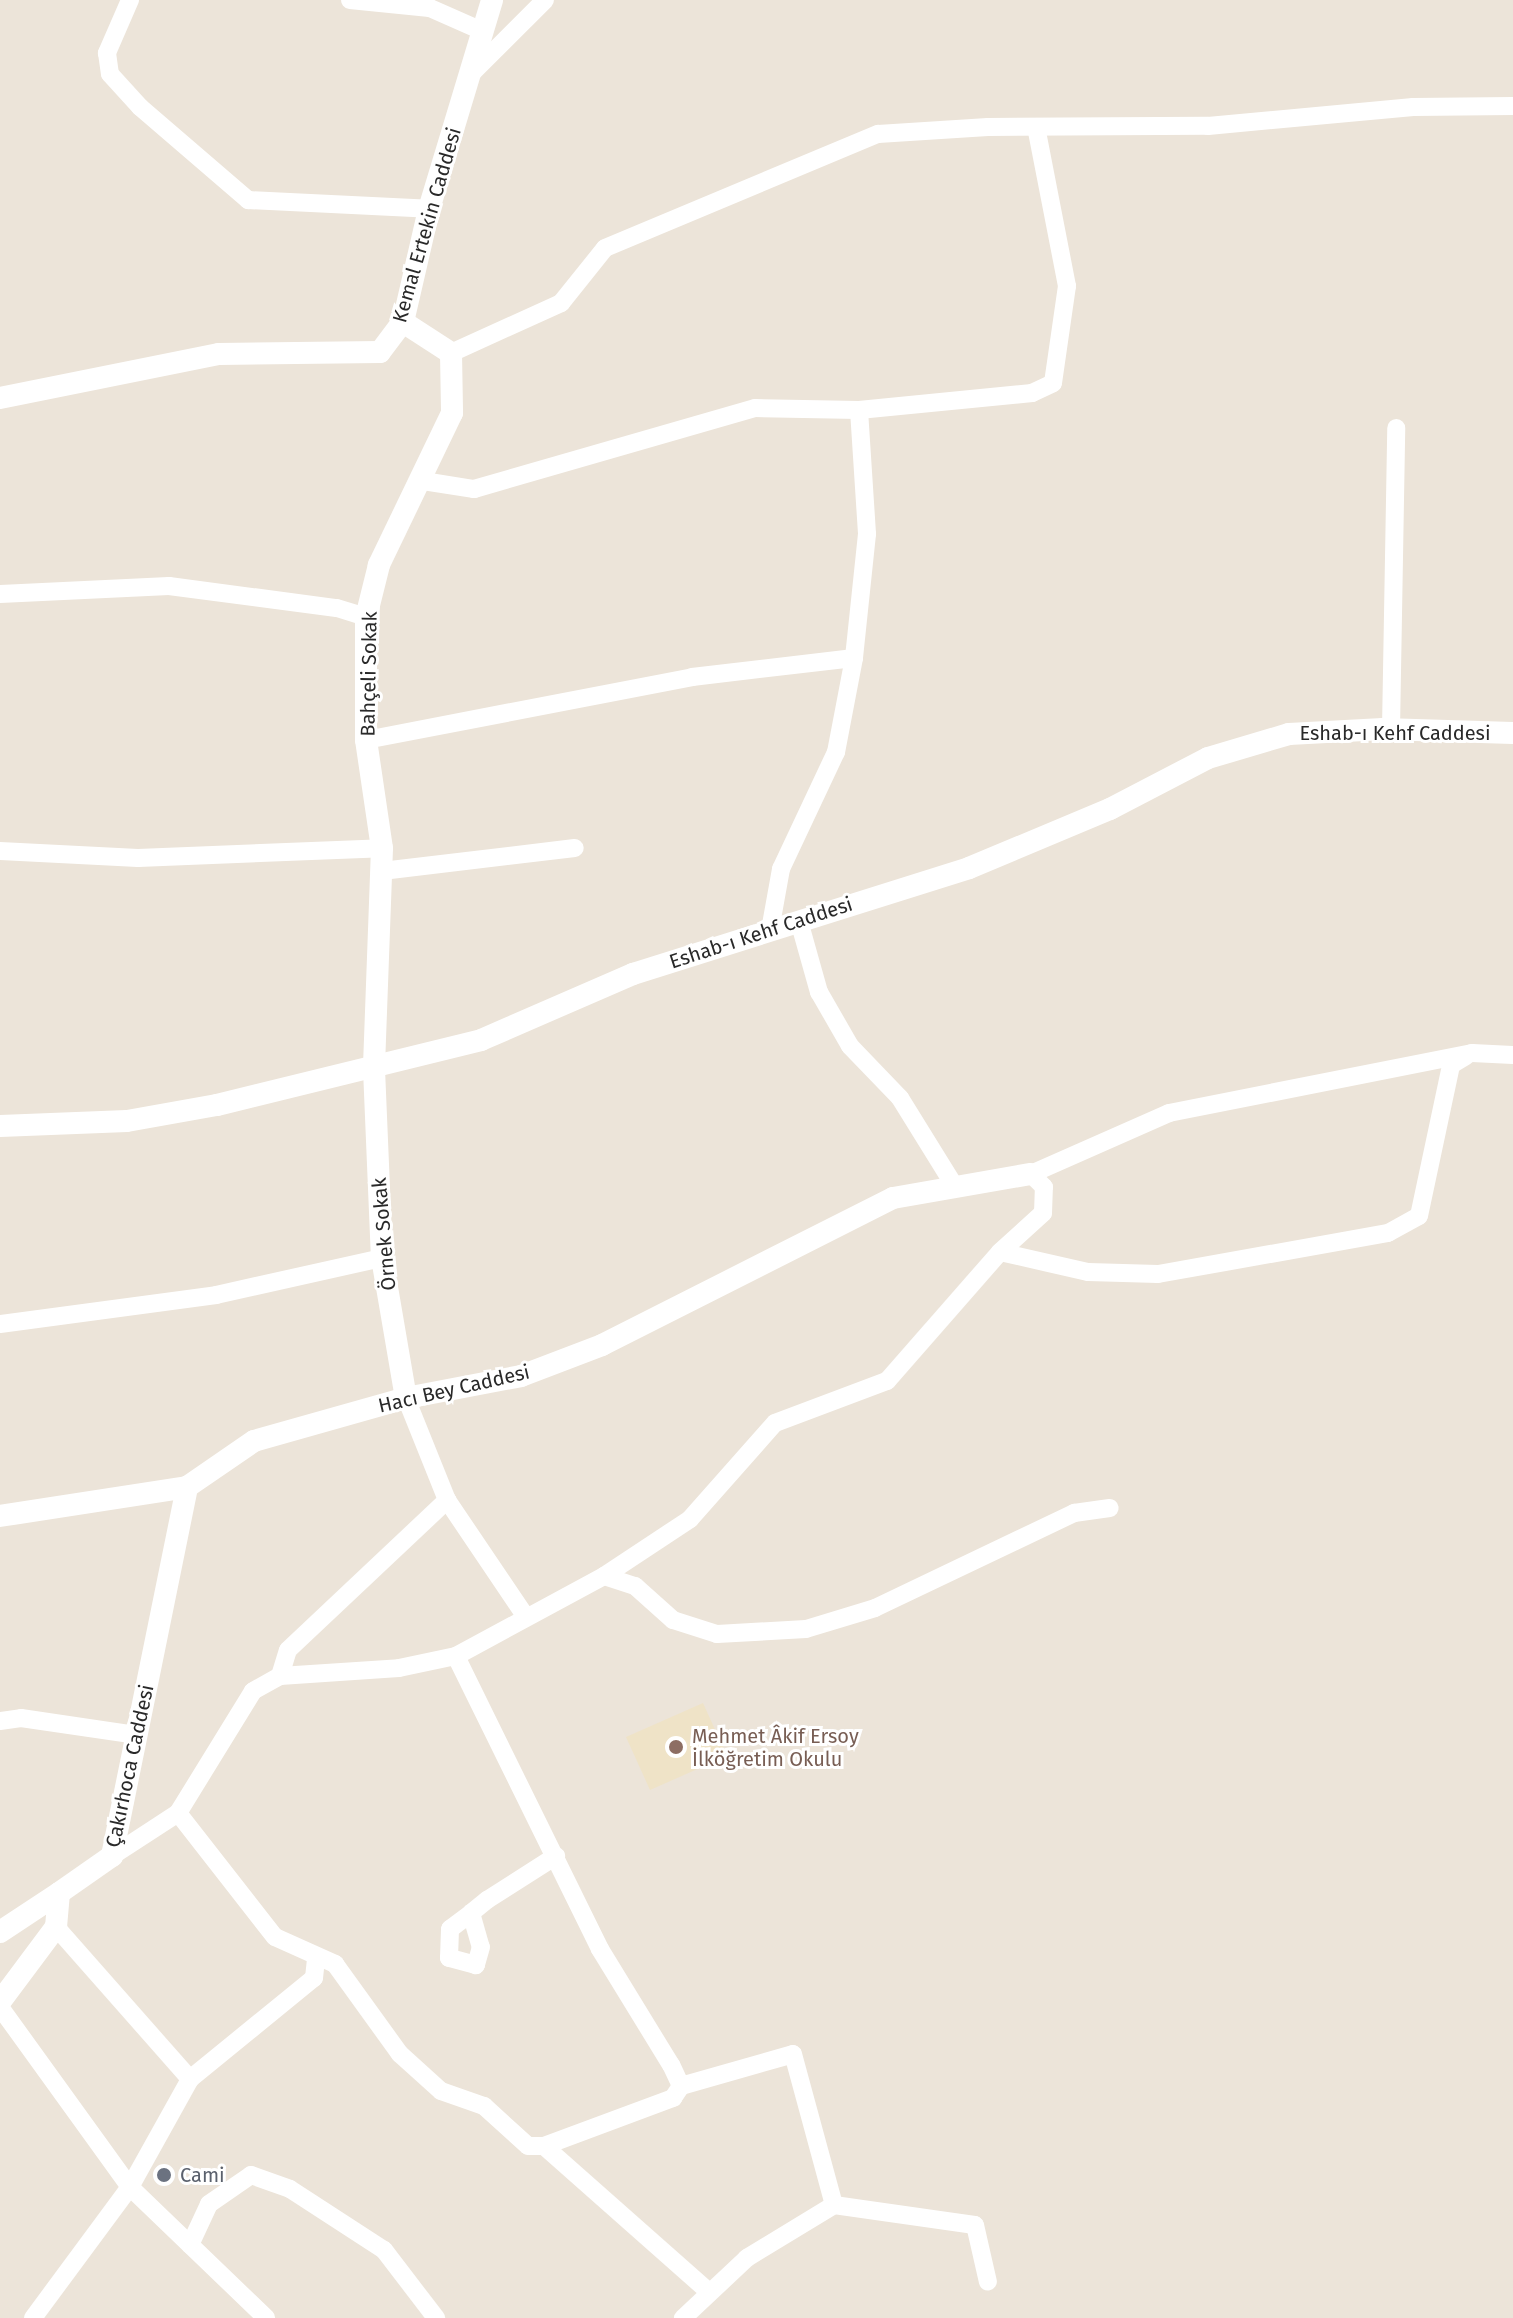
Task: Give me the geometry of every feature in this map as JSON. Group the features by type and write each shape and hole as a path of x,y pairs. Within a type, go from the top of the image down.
{"street":[{"path":"130,0 107,53 110,74 140,107 248,200 429,209"},
{"path":"350,0 430,8 482,31"},
{"name":"Kemal Ertekin Caddesi","path":"0,398 219,354 380,352 403,322 429,209 492,0"},
{"path":"470,75 545,0"},
{"path":"403,322 451,353 561,303 605,248 878,134 1036,127 1208,126 1413,107 1513,106"},
{"path":"423,481 474,489 755,408 859,410 1032,393 1053,383 1067,286 1036,127"},
{"name":"Bahçeli Sokak","path":"374,1069 382,848 366,740 366,617 379,565 423,481 452,413 451,353"},
{"path":"770,930 781,869 836,752 854,658 867,534 859,410"},
{"path":"1391,729 1396,428"},
{"path":"0,594 169,586 337,608 366,617"},
{"path":"366,740 692,677 854,658"},
{"name":"Eshab-ı Kehf Caddesi","path":"0,1126 127,1121 374,1069 481,1040 633,974 969,868 1110,809 1208,758 1289,734 1391,729 1513,733"},
{"path":"0,851 138,858 382,848"},
{"path":"382,871 575,848"},
{"path":"799,921 819,992 850,1046 900,1098 954,1185"},
{"path":"112,1856 178,1813 253,1691 280,1676 399,1668 456,1656 604,1576 690,1519 775,1423 887,1381 1000,1252 1043,1213 1044,1187 1031,1174 1169,1113 1472,1053 1513,1055"},
{"path":"1000,1252 1088,1272 1158,1274 1388,1233 1419,1216 1451,1065 1472,1053"},
{"name":"Örnek Sokak","path":"374,1069 382,1258 406,1398"},
{"name":"Hacı Bey Caddesi","path":"0,1516 187,1487 254,1441 406,1398 521,1376 602,1345 845,1218 893,1198 1031,1174"},
{"path":"0,1324 216,1295 382,1258"},
{"path":"406,1398 447,1500 526,1617"},
{"name":"Çakırhoca Caddesi","path":"0,1932 112,1856 187,1487"},
{"path":"280,1676 288,1650 447,1500"},
{"path":"604,1576 635,1586 673,1620 717,1634 806,1629 888,1602 1074,1513 1110,1508"},
{"path":"456,1656 600,1949 681,2086"},
{"path":"0,1721 21,1718 136,1735"},
{"path":"178,1813 275,1937 316,1959 335,1964 400,2054 441,2091 484,2106 528,2146 544,2146 673,2098 681,2086 793,2054 834,2205"},
{"path":"471,1913 489,1947 476,1965 449,1958 450,1929 471,1913 556,1856"},
{"path":"59,1893 56,1927 0,2004 130,2187 266,2318"},
{"path":"56,1927 190,2079"},
{"path":"33,2318 130,2187 190,2079 314,1978 316,1959"},
{"path":"544,2146 709,2292"},
{"path":"190,2245 209,2204 251,2175 290,2189 384,2250 436,2318"},
{"path":"683,2318 747,2258 834,2205 975,2225 988,2282"}],"shaded area":[{"name":"Mehmet Âkif Ersoy İlköğretim Okulu","path":"703,1703 727,1756 650,1790 626,1737"}],"place":[{"name":"Mehmet Âkif Ersoy İlköğretim Okulu","path":"676,1747"},
{"name":"Cami","path":"164,2175"}]}
